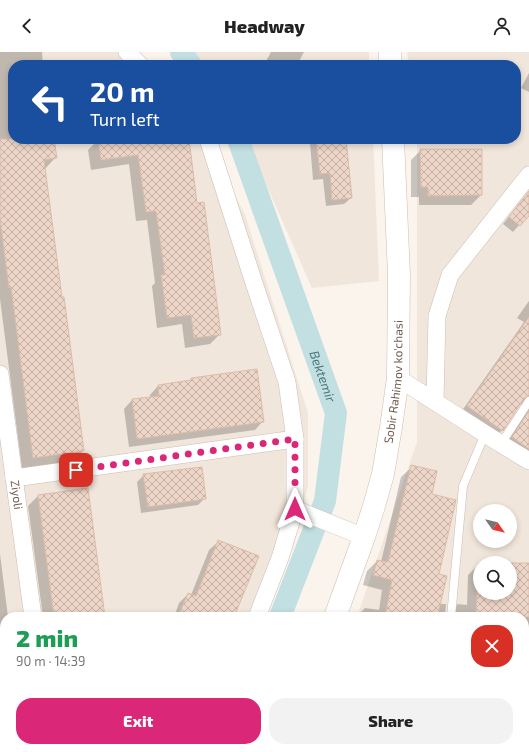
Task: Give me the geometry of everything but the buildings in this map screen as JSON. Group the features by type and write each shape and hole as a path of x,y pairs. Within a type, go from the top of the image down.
{"street":[{"path":"127,52 135,60"},
{"path":"210,144 287,382 303,512 280,558 259,612"},
{"name":"Sobir Rahimov ko'chasi","path":"337,612 364,537 383,474 398,378 400,275 393,144"},
{"path":"435,401 437,316 450,275 529,175"},
{"name":"Ziyoli","path":"0,374 32,612"},
{"path":"398,378 529,461"},
{"path":"14,478 295,439"},
{"path":"303,512 364,537"}],"lane":[{"path":"501,444 529,401"},
{"path":"451,612 463,486 486,434"}],"shaded area":[{"path":"0,52 140,52 147,60 8,60 8,144 210,144 245,215 308,413 308,486 286,562 266,612 0,612"},
{"path":"187,52 369,52 369,60 193,60"},
{"path":"407,52 529,52 529,612 359,612 417,442 417,144 521,144 521,60 408,60"},
{"path":"248,144 373,144 379,281 312,288"}],"waterway":[{"name":"Bektemir","path":"181,52 187,60"},
{"name":"Bektemir","path":"240,144 336,413 325,501 282,612"}],"route":[{"path":"76,470 295,439 295,509"}]}
